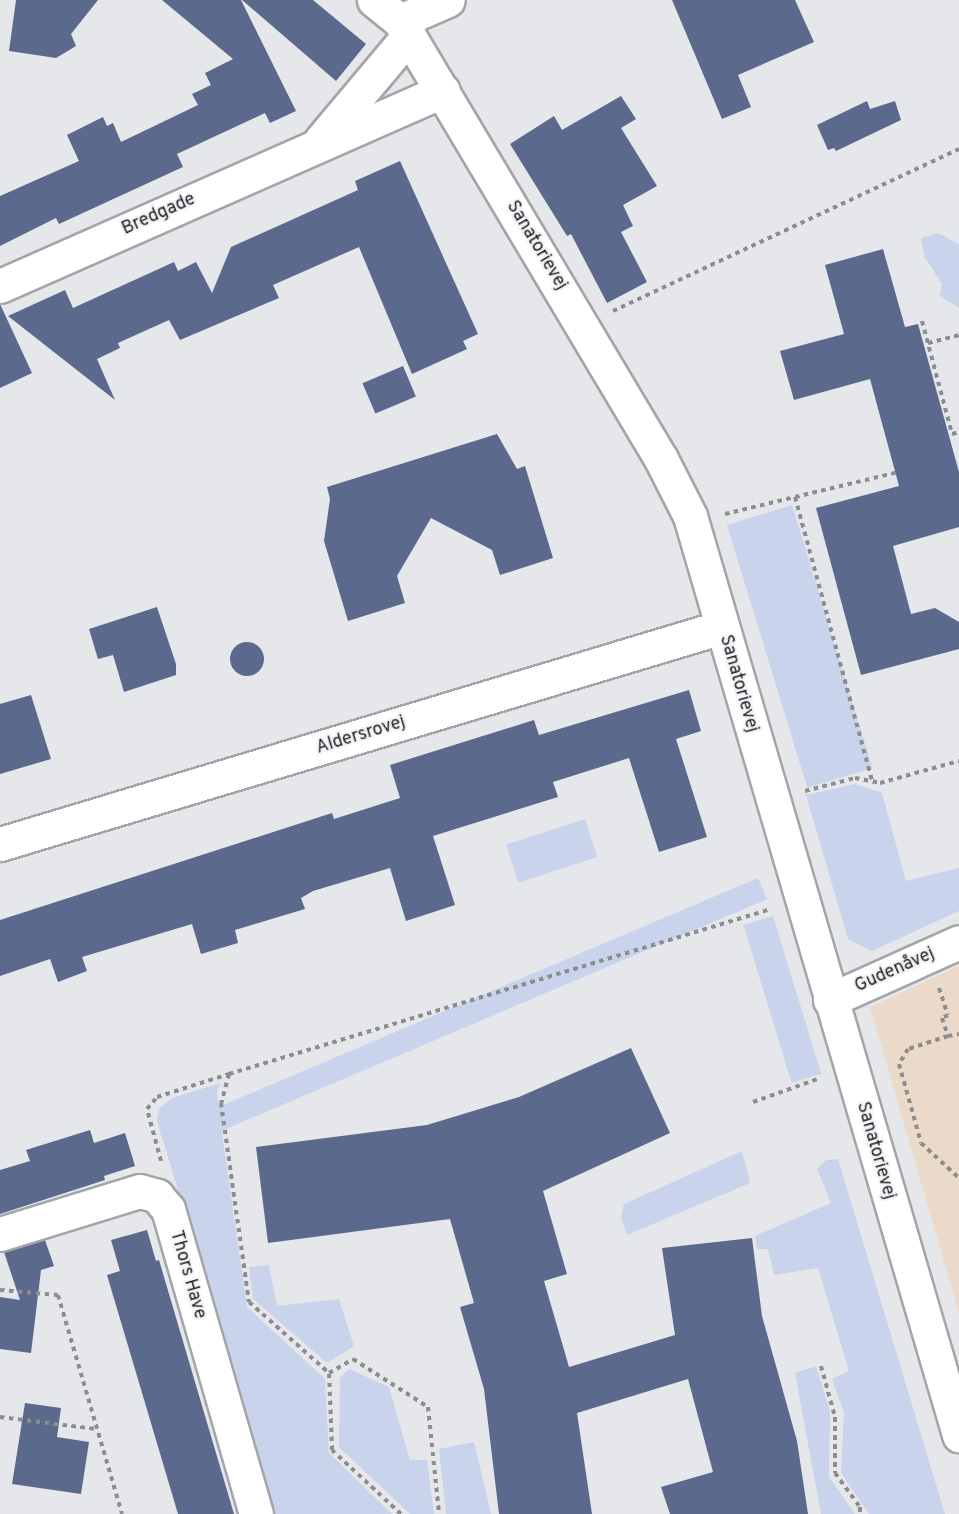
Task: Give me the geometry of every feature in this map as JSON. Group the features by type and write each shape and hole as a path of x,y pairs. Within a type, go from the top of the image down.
{"street":[{"name":"Sanatorievej","path":"374,0 405,28 583,326 690,516 959,1435"},
{"path":"405,28 448,0"},
{"name":"Bredgade","path":"318,143 405,28"},
{"name":"Bredgade","path":"0,286 318,143 443,91"},
{"name":"Aldersrovej","path":"0,844 722,627"},
{"name":"Gudenåvej","path":"830,1000 959,942"},
{"path":"0,1234 140,1191 157,1196"},
{"name":"Thors Have","path":"157,1196 168,1209 256,1514"}],"path":[{"path":"583,326 959,149"},
{"path":"922,321 952,434 959,432"},
{"path":"928,343 959,335"},
{"path":"730,513 898,472"},
{"path":"795,497 872,781"},
{"path":"772,800 855,778 880,783 959,761"},
{"path":"157,1196 165,1176 147,1109 157,1097 801,899"},
{"path":"929,956 948,1015 942,1018 948,1036"},
{"path":"959,1034 908,1049 899,1064 921,1143 959,1178"},
{"path":"753,1102 850,1067"},
{"path":"229,1074 221,1103 249,1302 329,1373 332,1450 401,1514"},
{"path":"0,1290 58,1295 122,1514"},
{"path":"329,1373 353,1359 428,1407 439,1514"},
{"path":"821,1366 835,1417 835,1473 860,1508 860,1514"},
{"path":"0,1417 97,1429"}],"shaded area":[{"path":"938,233 959,244 959,308 940,296 942,284 924,256 921,238"},
{"path":"792,505 872,768 807,788 727,525"},
{"path":"855,784 882,793 906,881 959,868 959,911 872,951 848,939 806,795"},
{"path":"585,819 597,857 518,883 506,845"},
{"path":"758,878 767,899 169,1153 160,1132"},
{"path":"773,916 821,1074 792,1083 743,925"},
{"path":"959,966 959,1313 870,1007"},
{"path":"220,1083 217,1093 247,1307 325,1379 329,1453 392,1514 275,1514 157,1120 159,1109 172,1098"},
{"path":"742,1151 750,1183 627,1235 621,1217 624,1204"},
{"path":"838,1159 945,1514 869,1514 841,1473 844,1413 832,1379 849,1371 818,1268 774,1275 768,1249 757,1249 755,1236 831,1203 817,1169 826,1160"},
{"path":"269,1265 277,1306 339,1299 354,1346 327,1363 253,1299 249,1267"},
{"path":"816,1366 830,1411 829,1477 855,1514 821,1514 795,1373"},
{"path":"349,1369 389,1387 410,1460 427,1460 434,1514 410,1514 339,1447 340,1378"},
{"path":"474,1442 491,1514 446,1514 439,1449"}],"building":[{"path":"16,0 98,0 71,34 76,46 56,58 9,51"},
{"path":"162,0 241,0 296,111 270,123 265,113 177,154 183,167 59,224 56,218 0,246 0,196 79,161 67,135 103,117 107,126 113,123 121,142 198,105 192,94 211,85 205,73 233,59"},
{"path":"242,0 313,0 366,44 336,81"},
{"path":"672,0 795,0 814,42 738,75 751,107 722,119"},
{"path":"621,96 636,119 621,128 657,186 623,205 633,226 621,232 647,282 607,303 571,234 567,236 510,144 554,116 562,130"},
{"path":"867,101 870,109 895,101 901,120 836,151 834,148 828,150 817,125"},
{"path":"400,161 478,334 463,341 467,349 412,374 359,247 273,285 279,298 180,340 169,320 118,343 120,348 97,359 115,400 8,316 65,290 73,308 174,262 178,271 196,262 212,293 231,247 358,190 355,181"},
{"path":"883,249 905,327 918,324 959,472 959,527 893,546 911,614 935,608 959,622 959,649 861,675 816,508 899,486 870,379 794,400 780,351 844,334 825,265"},
{"path":"0,304 32,373 0,388"},
{"path":"403,366 416,396 375,414 362,383"},
{"path":"497,434 517,469 525,466 553,558 500,575 492,550 431,518 397,576 405,603 348,621 324,541 330,499 327,487"},
{"path":"157,607 176,664 176,675 124,692 113,655 98,659 89,629"},
{"path":"247,642 259,647 264,659 259,671 247,676 235,671 230,659 235,647"},
{"path":"689,690 701,731 676,739 707,837 659,852 629,758 553,782 558,797 433,836 455,905 406,921 390,868 313,891 301,898 305,909 235,930 238,943 201,954 192,924 82,957 87,971 58,982 50,959 0,976 0,920 332,813 334,819 400,798 390,765 534,720 539,735"},
{"path":"31,695 51,759 0,774 0,704"},
{"path":"631,1048 670,1133 543,1191 567,1274 544,1281 569,1367 675,1335 662,1248 752,1238 762,1316 797,1441 808,1514 670,1514 661,1487 713,1472 688,1379 577,1413 592,1514 499,1514 484,1389 460,1307 474,1303 450,1219 268,1243 256,1147 427,1125 519,1097"},
{"path":"90,1130 94,1143 125,1133 135,1166 104,1176 105,1180 0,1214 0,1170 30,1161 26,1150"},
{"path":"147,1230 156,1261 159,1260 234,1514 178,1514 107,1275 120,1271 111,1240"},
{"path":"45,1240 54,1266 41,1270 31,1353 0,1349 0,1297 20,1300 4,1252"},
{"path":"25,1403 61,1408 57,1437 89,1442 81,1494 12,1484"}]}
